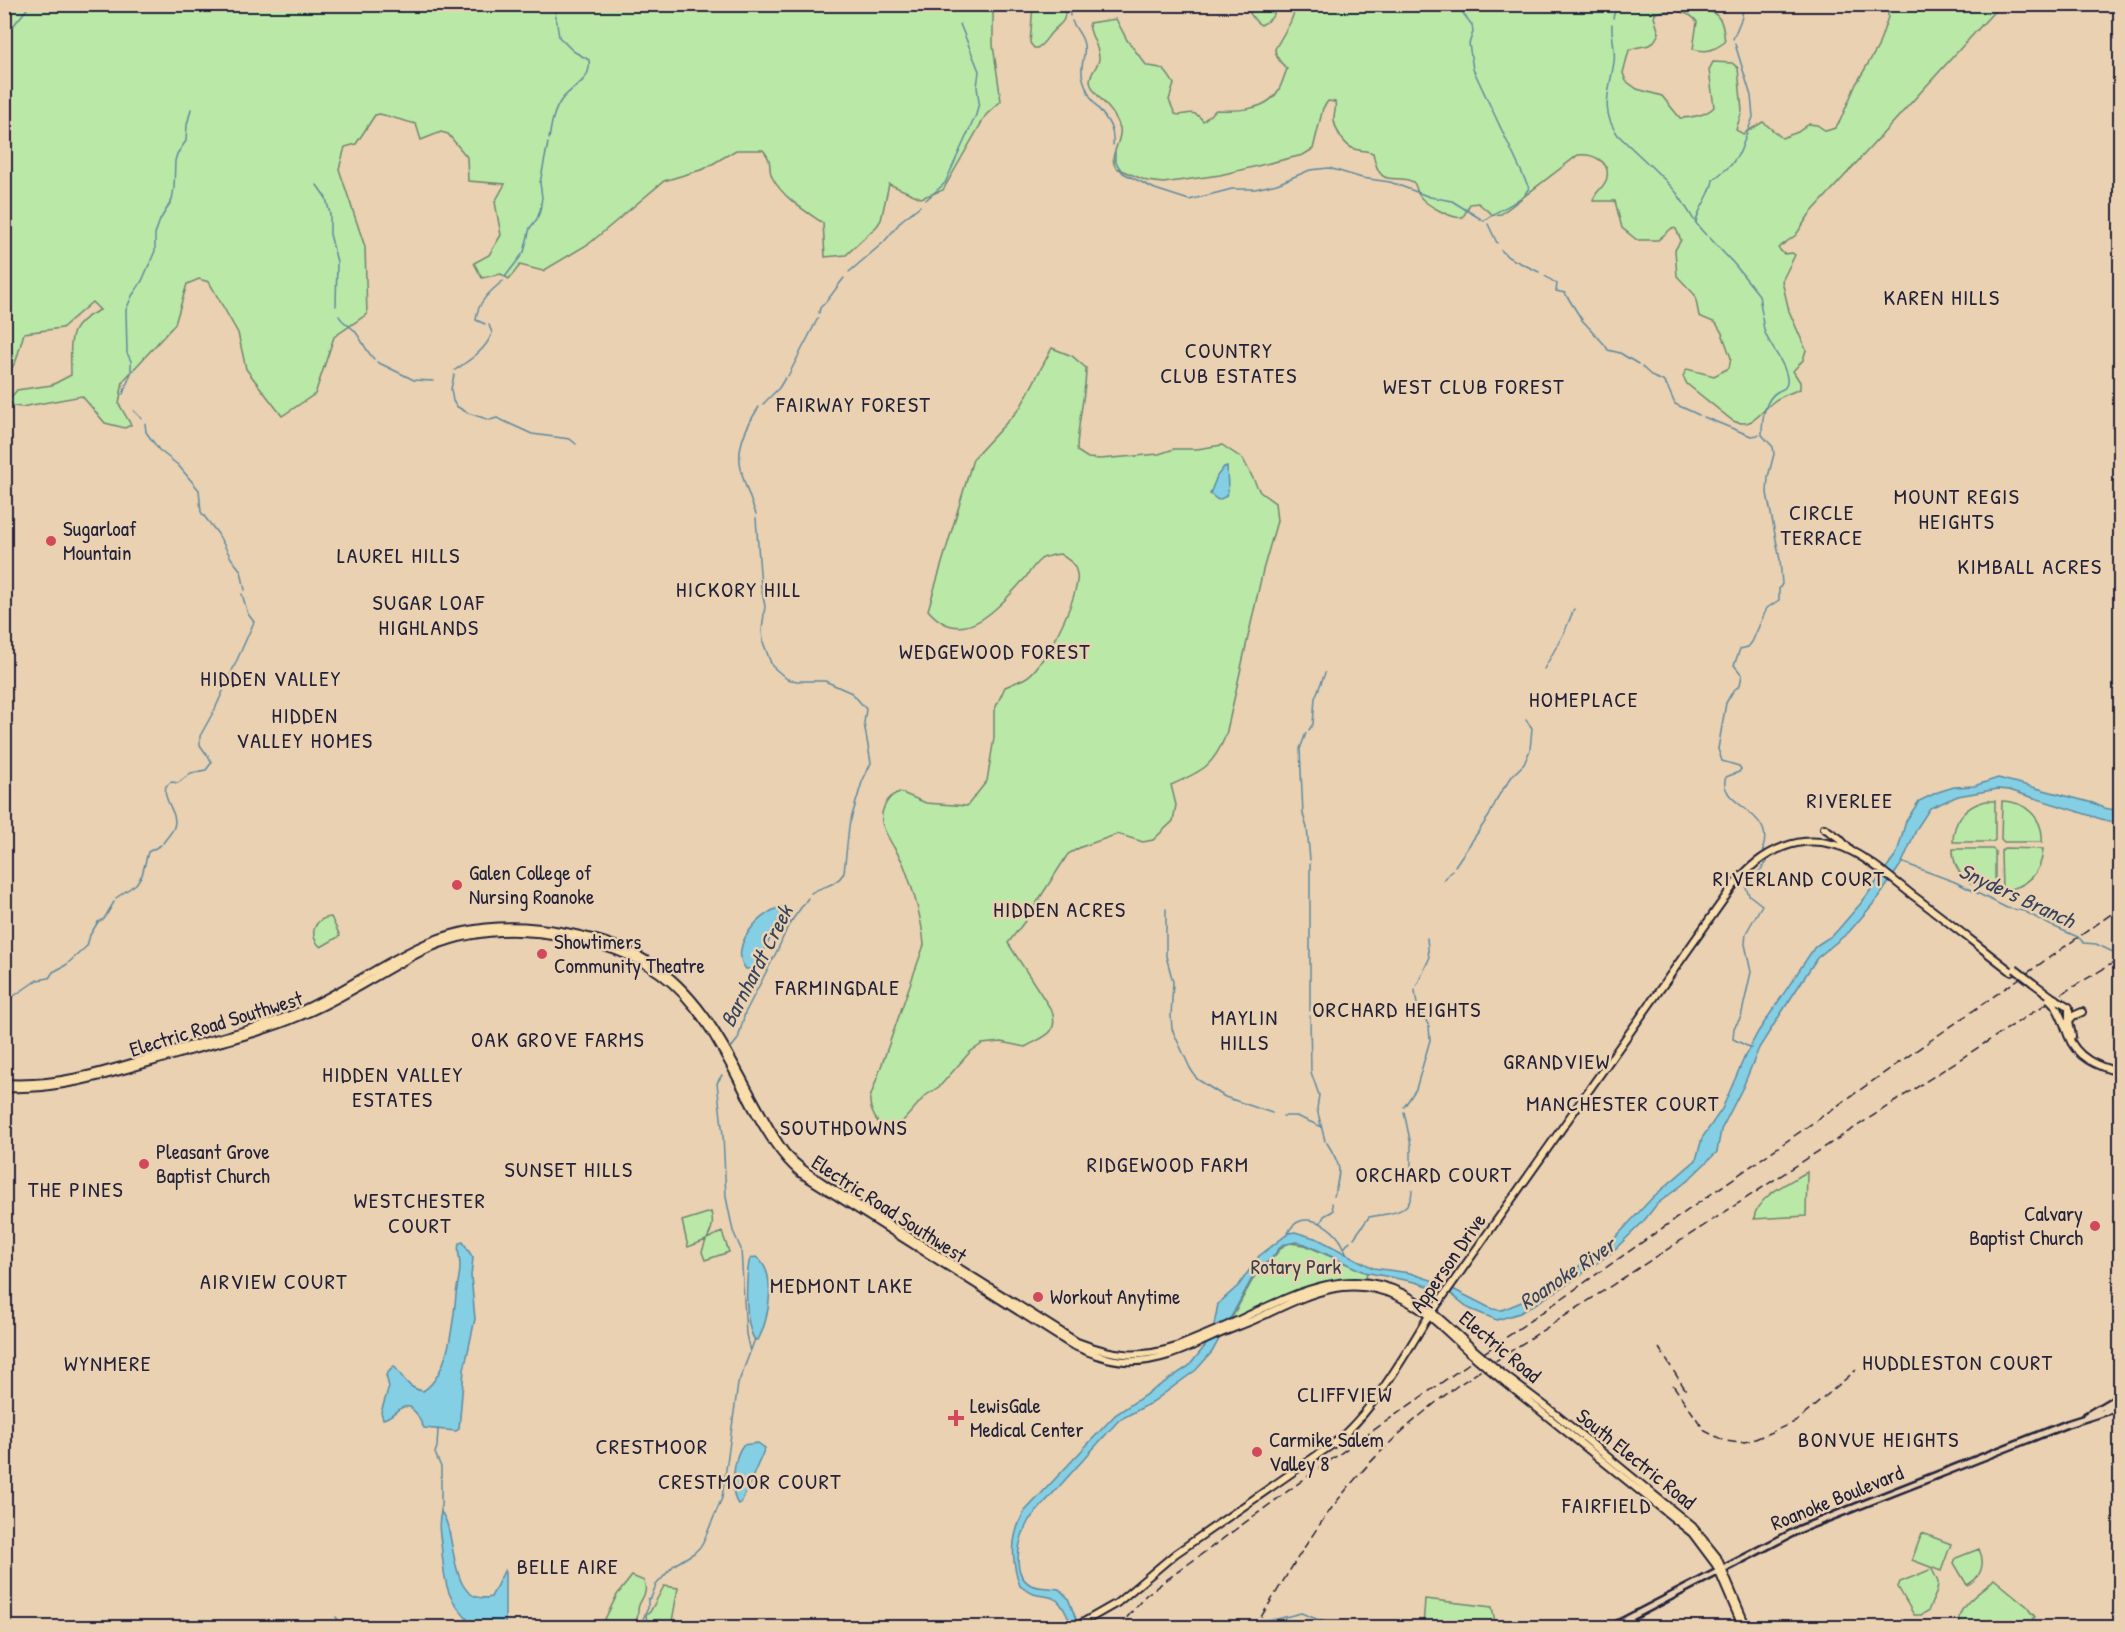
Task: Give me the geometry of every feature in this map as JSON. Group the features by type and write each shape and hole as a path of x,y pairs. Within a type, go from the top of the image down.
{"main road":[{"path":"1824,828 1839,838 1850,851 1878,869 1972,940 1977,941 2032,985 2069,1007 2072,1036 2083,1055"},
{"name":"Apperson Drive","path":"1073,1628 1123,1599 1175,1554 1347,1433 1379,1392 1747,869 1766,854 1783,847 1807,843 1828,844 1850,851"},
{"name":"Electric Road Southwest","path":"4,1083 65,1080 287,1017 329,997 414,949 459,932 516,925 602,940 626,949 650,962 671,976 696,1002 712,1023 776,1138 796,1164 994,1292"},
{"name":"Electric Road Southwest","path":"4,1088 59,1086 286,1023 333,1001 412,956 455,939 485,932 518,931 548,934 601,945 653,969 675,987 707,1025 771,1141 793,1167 892,1233 994,1292"},
{"path":"2054,1000 2071,1043 2079,1054 2097,1065 2121,1072"},
{"path":"2069,1021 2073,1016 2082,1012"},
{"name":"Electric Road","path":"994,1292 1072,1345 1108,1359 1124,1361 1143,1361 1171,1355 1195,1342 1307,1295 1343,1287 1386,1292 1432,1315 1498,1373 1551,1414"},
{"name":"Electric Road","path":"994,1292 1077,1342 1110,1352 1127,1356 1145,1354 1195,1342"},
{"path":"1106,1343 1110,1352"},
{"path":"2073,1422 2121,1396"},
{"name":"Roanoke Boulevard","path":"2098,1410 2121,1405"},
{"name":"Roanoke Boulevard","path":"1610,1628 1800,1529 2121,1405"},
{"name":"South Electric Road","path":"1551,1414 1686,1527 1721,1570 1745,1628"}],"green space":[{"path":"5,5 993,5 993,45 1001,101 986,115 943,190 921,198 889,184 881,220 846,255 825,257 823,223 794,203 776,184 768,158 763,150 736,150 704,169 664,181 590,243 543,271 520,265 509,279 501,274 482,278 474,263 489,255 501,235 495,202 505,184 468,181 467,157 448,134 441,132 421,140 416,124 380,114 375,115 356,144 345,147 339,169 365,247 367,314 334,337 315,394 282,416 246,369 238,333 209,282 199,279 187,284 175,324 123,381 119,404 131,425 125,428 105,423 82,396 21,407 14,406 8,401 17,390 52,385 71,375 71,344 75,329 81,322 100,310 92,302 62,328 24,333 16,361 5,379"},
{"path":"1033,5 1066,5 1063,22 1037,48 1030,43"},
{"path":"1242,5 1274,5 1275,12 1270,20 1261,25"},
{"path":"1306,5 1698,5 1713,13 1720,20 1725,42 1710,50 1693,49 1697,22 1693,18 1678,12 1656,13 1654,17 1659,33 1650,45 1629,50 1623,73 1626,81 1637,89 1662,96 1680,118 1693,117 1714,107 1709,70 1713,62 1732,63 1738,68 1742,111 1736,130 1743,134 1763,122 1782,138 1798,132 1809,124 1817,125 1826,131 1835,128 1856,84 1878,47 1888,17 1888,5 2000,5 1809,215 1796,235 1778,248 1784,254 1795,255 1782,281 1789,311 1806,350 1803,360 1793,371 1800,382 1800,389 1776,400 1755,419 1740,423 1733,421 1687,384 1683,376 1687,369 1714,376 1729,368 1731,358 1716,323 1699,316 1695,295 1677,276 1675,250 1681,240 1676,229 1672,228 1658,240 1637,240 1622,228 1615,201 1593,201 1606,180 1606,167 1599,159 1589,155 1578,155 1501,214 1493,215 1478,203 1470,204 1463,217 1453,216 1422,199 1413,182 1384,177 1376,165 1373,153 1354,149 1347,144 1335,125 1335,102 1328,101 1323,108 1313,149 1303,155 1220,175 1163,183 1147,181 1116,168 1113,158 1120,128 1114,115 1091,85 1090,78 1098,62 1099,54 1089,23 1116,19 1127,40 1147,66 1158,67 1169,75 1174,84 1169,100 1175,114 1195,114 1203,121 1216,110 1250,108 1273,98 1287,69 1277,57 1275,49 1294,13"},
{"path":"1052,348 1072,356 1086,368 1077,451 1088,458 1100,459 1222,445 1243,459 1260,492 1275,503 1277,521 1263,570 1226,735 1216,755 1198,772 1171,785 1176,805 1173,821 1153,840 1143,842 1118,834 1068,854 1008,943 1052,1011 1054,1019 1052,1030 1025,1047 1001,1042 982,1044 970,1052 940,1086 925,1096 896,1129 890,1132 875,1118 870,1098 924,945 914,893 903,863 883,827 882,813 892,796 900,792 926,803 967,806 987,781 994,738 994,711 1005,687 1027,677 1043,660 1060,629 1073,597 1077,584 1076,570 1071,562 1060,554 1041,559 993,611 968,626 955,627 941,622 928,610 973,459 1020,408"},
{"path":"1986,801 1995,801 1995,840 1992,842 1953,842 1955,827 1966,811"},
{"path":"2002,801 2018,804 2031,812 2040,825 2042,842 2004,842 2001,839"},
{"path":"2004,848 2043,849 2040,865 2031,878 2018,887 2002,890 2001,851"},
{"path":"1953,849 1992,849 1995,851 1995,890 1978,887 1965,879 1956,866"},
{"path":"331,917 340,936 321,947 315,938 314,929 320,921"},
{"path":"1807,1172 1806,1216 1754,1219 1760,1204 1767,1197"},
{"path":"711,1212 712,1226 707,1239 722,1232 729,1252 705,1260 702,1252 706,1240 688,1247 682,1221"},
{"name":"Rotary Park","path":"1289,1243 1305,1245 1367,1273 1365,1280 1347,1280 1312,1287 1230,1321 1257,1272 1283,1246"},
{"path":"1922,1533 1951,1544 1941,1571 1912,1560"},
{"path":"1979,1549 1982,1560 1981,1570 1976,1579 1967,1585 1954,1563 1956,1558"},
{"path":"1932,1569 1938,1582 1937,1591 1928,1611 1921,1615 1914,1615 1898,1587 1900,1582"},
{"path":"632,1576 644,1581 645,1585 636,1621 638,1627 601,1627 617,1595"},
{"path":"1994,1579 2029,1608 2035,1617 2033,1626 2035,1627 1959,1627 1961,1612 1965,1606"},
{"path":"664,1586 678,1588 671,1627 648,1627 646,1615 650,1612"},
{"path":"1425,1599 1492,1607 1496,1627 1423,1627"}],"water":[{"path":"1227,466 1228,492 1225,497 1218,500 1210,494 1217,476"},
{"path":"1998,778 2120,811 2120,825 2009,790 1998,789 1958,796 1930,808 1917,828 1902,863 1879,897 1849,932 1817,958 1759,1048 1743,1087 1721,1130 1717,1152 1686,1182 1657,1204 1643,1222 1611,1253 1566,1285 1520,1313 1497,1320 1470,1309 1444,1291 1415,1282 1364,1272 1305,1244 1296,1242 1282,1245 1271,1259 1256,1271 1212,1352 1196,1370 1151,1403 1119,1420 1029,1520 1022,1535 1018,1554 1020,1572 1031,1585 1059,1589 1068,1598 1079,1627 1072,1627 1066,1612 1055,1599 1037,1595 1020,1586 1015,1567 1014,1539 1025,1511 1115,1415 1189,1366 1209,1341 1218,1304 1239,1285 1259,1256 1289,1233 1295,1232 1318,1239 1373,1268 1410,1273 1443,1284 1492,1309 1502,1310 1534,1297 1555,1285 1614,1239 1653,1197 1696,1160 1702,1138 1722,1109 1758,1032 1814,948 1836,932 1862,902 1897,853 1906,821 1919,801 1954,787 1974,786"},
{"path":"786,906 756,967 746,969 741,960 741,950 750,930 767,914"},
{"path":"463,1242 473,1258 471,1276 475,1319 464,1370 459,1429 456,1431 424,1428 410,1407 399,1409 383,1419 381,1412 389,1387 386,1375 394,1366 410,1385 423,1391 439,1373 451,1333 460,1270 458,1246"},
{"name":"MEDMONT LAKE","path":"756,1257 763,1264 769,1285 768,1309 758,1340 755,1340 751,1333 747,1302 749,1262 751,1258"},
{"path":"758,1443 765,1448 741,1503 738,1504 733,1483 737,1457 743,1445"},
{"path":"441,1512 450,1535 460,1580 467,1591 477,1597 491,1597 505,1569 505,1627 474,1627 449,1594 439,1528"}],"waterway":[{"path":"4,37 31,4"},
{"name":"Barnhardt Creek","path":"549,139 558,106 564,97 584,79 589,68 589,60 573,51 559,37 554,4"},
{"path":"1069,4 1070,16"},
{"path":"1456,4 1472,25 1473,32 1469,44 1473,69 1529,188 1525,194"},
{"path":"1613,18 1617,4"},
{"path":"1733,39 1742,17 1743,4"},
{"path":"1072,21 1084,45 1082,66 1084,81 1091,99 1109,123 1113,145"},
{"path":"926,200 945,183 976,115 979,102 977,87 979,71 960,24"},
{"path":"1612,24 1614,57 1607,100 1612,126 1618,135 1676,192 1706,235"},
{"path":"1696,222 1713,180 1731,165 1740,152 1753,117 1751,96 1735,44"},
{"path":"123,394 131,373 131,361 127,353 126,310 155,251 155,234 172,200 175,161 186,141 191,109"},
{"name":"Barnhardt Creek","path":"505,277 524,252 530,228 540,211 542,197 540,183 548,143"},
{"path":"1115,152 1115,161 1123,173 1155,189 1189,200 1232,189 1255,189 1277,184 1310,170 1329,168 1362,178 1390,182 1430,197 1452,201 1484,221"},
{"path":"317,185 326,198 330,214 330,234 337,262 336,306"},
{"path":"1485,220 1520,198"},
{"path":"849,272 884,242 902,220 920,206"},
{"path":"1488,224 1497,243"},
{"path":"1709,237 1759,295 1762,314"},
{"path":"1501,250 1508,257 1539,272"},
{"path":"1545,276 1557,284 1556,291 1565,293 1582,320 1608,350 1620,353 1638,364"},
{"path":"819,313 820,308 844,278"},
{"name":"Barnhardt Creek","path":"485,324 476,320 479,308 489,293 503,281"},
{"path":"339,316 354,330 374,359"},
{"path":"1762,317 1765,333 1787,377 1786,387 1769,400 1763,417 1762,429 1762,435 1773,447 1774,454 1768,477 1767,493 1780,560 1782,584 1779,589 1779,600 1767,608 1752,642 1748,647 1740,649 1734,665 1742,675 1740,685 1733,691 1726,703 1718,749 1722,761 1739,766 1741,769 1726,777 1725,786 1736,802 1754,816 1761,825 1765,835 1763,848 1765,854"},
{"path":"788,376 818,318"},
{"name":"Barnhardt Creek","path":"455,370 486,345 492,333 489,325"},
{"path":"377,362 414,380 433,381"},
{"path":"1642,367 1653,377 1663,381 1675,404 1699,415"},
{"name":"Barnhardt Creek","path":"454,375 451,389 453,401 456,406 468,413 490,420 497,418 532,434 570,439 576,444"},
{"path":"763,404 779,388 785,378"},
{"path":"756,514 742,472 740,449 743,436 759,407"},
{"path":"134,411 142,419"},
{"path":"1704,417 1751,436 1759,435"},
{"path":"145,423 146,432 159,450 178,465 199,490 201,512 241,571 245,590"},
{"name":"Barnhardt Creek","path":"756,518 761,587 765,606 763,642 772,666 787,679 825,681 852,693 866,709 864,723 871,763 862,782 849,826 844,873 833,883 811,893"},
{"path":"163,843 175,822 166,797 166,786 171,782 178,783 191,773 206,770 212,762 200,745 200,736 215,709 254,622 248,614 242,594"},
{"path":"1544,669 1574,609"},
{"path":"1309,730 1313,724 1315,698 1325,673"},
{"path":"1455,866 1489,816 1499,795 1524,764 1530,750 1532,728 1526,720"},
{"path":"1306,733 1300,749 1303,814 1307,828 1310,860"},
{"path":"116,898 136,884 142,875 148,852 161,845"},
{"path":"1751,1048 1733,1039 1734,1028 1741,1017 1751,972 1745,944 1746,933 1762,905 1749,895 1746,888 1767,862 1767,858"},
{"name":"Snyders Branch","path":"1901,862 1955,882 2007,908 2024,911 2078,937 2084,943 2096,944 2113,952 2120,960"},
{"path":"1310,864 1310,1011"},
{"path":"1443,881 1452,870"},
{"name":"Barnhardt Creek","path":"731,1048 738,1039 745,1013 788,926 808,898"},
{"path":"11,998 37,980 49,978 53,972 66,965 87,946 90,935 98,922 104,919 114,902"},
{"path":"1166,909 1166,956 1173,982 1172,1029 1190,1068 1197,1079 1225,1097 1272,1113"},
{"path":"1417,985 1429,959 1427,938"},
{"path":"1404,1107 1416,1089 1430,1040 1429,1026 1417,1005 1415,990"},
{"path":"1310,1016 1311,1072 1319,1095 1317,1109 1325,1141"},
{"name":"Barnhardt Creek","path":"722,1075 717,1083 723,1135 726,1197 733,1231 741,1249 746,1334 750,1352"},
{"path":"1404,1112 1411,1145 1411,1182"},
{"path":"1283,1116 1296,1116 1320,1126"},
{"path":"1327,1143 1339,1168 1334,1196"},
{"path":"1354,1238 1369,1217 1391,1213 1408,1204 1412,1190"},
{"path":"1321,1222 1324,1216 1333,1211 1332,1203"},
{"path":"1287,1235 1293,1226 1301,1221 1310,1220 1320,1223 1329,1228 1343,1244 1346,1254"},
{"path":"1345,1247 1350,1241"},
{"name":"Barnhardt Creek","path":"644,1628 643,1619 648,1608 648,1599 651,1598 656,1585 674,1565 694,1553 702,1545 722,1498 738,1384 755,1339"},
{"path":"438,1429 435,1453 441,1467 441,1512"},
{"path":"1236,1628 1250,1621 1277,1619 1301,1613 1340,1628"},
{"path":"336,1617 338,1628"},
{"path":"500,1628 505,1624 529,1628"}],"railway":[{"path":"1118,1628 1146,1595 1318,1469 2120,908"},
{"path":"1254,1628 1309,1540 1346,1490 1385,1448 1457,1386 1985,1043 2120,959"},
{"path":"1659,1348 1687,1392"},
{"path":"1673,1385 1705,1431 1725,1441 1740,1443 1753,1440 1797,1421 1856,1370"}],"place":[{"name":"Sugarloaf Mountain","path":"51,541"},
{"name":"Galen College of Nursing Roanoke","path":"457,885"},
{"name":"Showtimers Community Theatre","path":"542,954"},
{"name":"Pleasant Grove Baptist Church","path":"144,1164"},
{"name":"Calvary Baptist Church","path":"2095,1226"},
{"name":"Workout Anytime","path":"1038,1297"},
{"name":"LewisGale Medical Center","path":"956,1418"},
{"name":"Carmike Salem Valley 8","path":"1257,1452"}],"district":[{"name":"KAREN HILLS","path":"1942,297"},
{"name":"COUNTRY CLUB ESTATES","path":"1229,362"},
{"name":"WEST CLUB FOREST","path":"1474,386"},
{"name":"FAIRWAY FOREST","path":"854,404"},
{"name":"MOUNT REGIS HEIGHTS","path":"1957,508"},
{"name":"CIRCLE TERRACE","path":"1822,524"},
{"name":"LAUREL HILLS","path":"399,555"},
{"name":"KIMBALL ACRES","path":"2030,566"},
{"name":"HICKORY HILL","path":"739,589"},
{"name":"SUGAR LOAF HIGHLANDS","path":"429,614"},
{"name":"WEDGEWOOD FOREST","path":"995,651"},
{"name":"HIDDEN VALLEY","path":"271,678"},
{"name":"HOMEPLACE","path":"1584,699"},
{"name":"HIDDEN VALLEY HOMES","path":"305,728"},
{"name":"RIVERLEE","path":"1850,800"},
{"name":"RIVERLAND COURT","path":"1799,878"},
{"name":"HIDDEN ACRES","path":"1060,909"},
{"name":"FARMINGDALE","path":"838,987"},
{"name":"ORCHARD HEIGHTS","path":"1397,1009"},
{"name":"MAYLIN HILLS","path":"1245,1030"},
{"name":"OAK GROVE FARMS","path":"558,1039"},
{"name":"GRANDVIEW","path":"1557,1061"},
{"name":"HIDDEN VALLEY ESTATES","path":"393,1086"},
{"name":"MANCHESTER COURT","path":"1623,1103"},
{"name":"SOUTHDOWNS","path":"844,1127"},
{"name":"RIDGEWOOD FARM","path":"1168,1164"},
{"name":"SUNSET HILLS","path":"569,1169"},
{"name":"ORCHARD COURT","path":"1434,1174"},
{"name":"THE PINES","path":"76,1189"},
{"name":"WESTCHESTER COURT","path":"420,1212"},
{"name":"AIRVIEW COURT","path":"274,1281"},
{"name":"MEDMONT LAKE","path":"842,1285"},
{"name":"HUDDLESTON COURT","path":"1958,1362"},
{"name":"WYNMERE","path":"108,1363"},
{"name":"CLIFFVIEW","path":"1345,1394"},
{"name":"BONVUE HEIGHTS","path":"1879,1439"},
{"name":"CRESTMOOR","path":"652,1446"},
{"name":"CRESTMOOR COURT","path":"750,1481"},
{"name":"FAIRFIELD","path":"1607,1505"},
{"name":"BELLE AIRE","path":"568,1566"}],"water label":[{"name":"Roanoke River","path":"1567,1273"}]}
